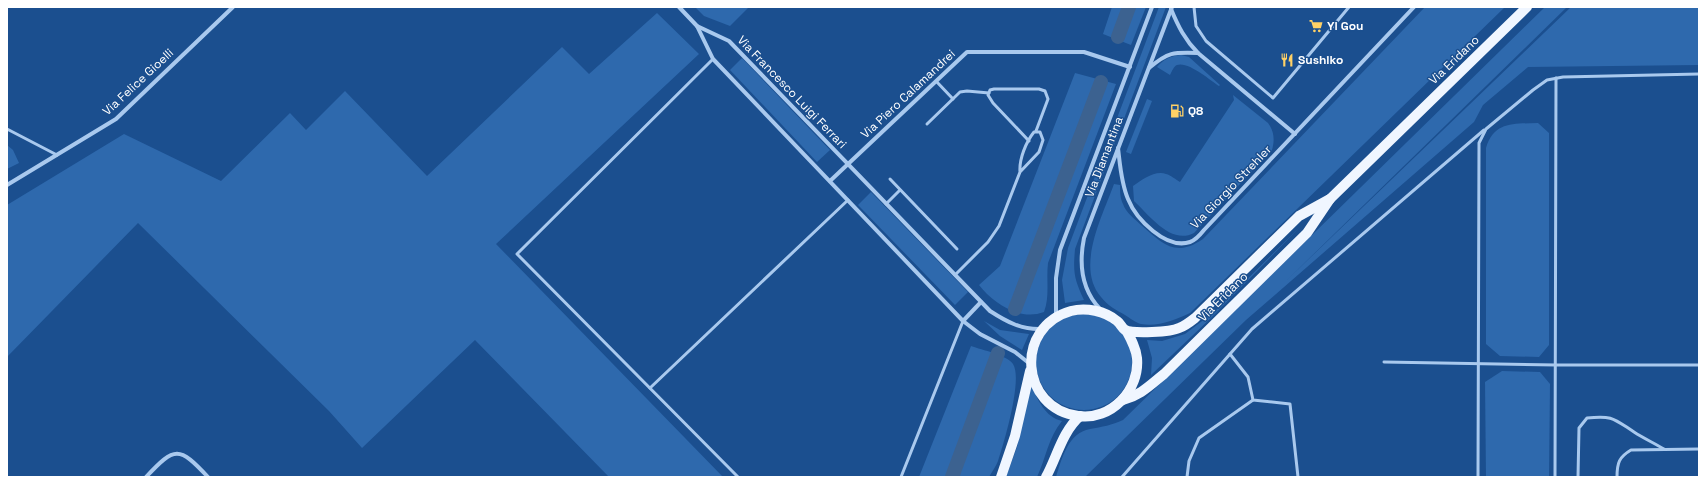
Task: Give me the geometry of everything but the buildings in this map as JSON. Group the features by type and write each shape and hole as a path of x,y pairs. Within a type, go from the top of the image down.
{"main road":[{"name":"Via Eridano","path":"1030,366 1033,381 1039,392 1047,402 1068,414 1080,416 1096,415 1110,409 1123,400 1143,392 1164,374 1307,233 1330,199 1527,7"},
{"name":"Via Eridano","path":"1126,330 1167,332 1179,329 1195,318 1299,216 1330,199"},
{"name":"Via Eridano","path":"1001,477 1015,436 1032,351 1042,329 1056,317 1072,311 1088,310 1104,314 1116,320 1126,330 1133,343 1137,358 1136,373 1131,387 1123,400"},
{"path":"1046,477 1063,440 1080,416"}],"street":[{"name":"Via Felice Gioelli","path":"7,186 116,119 233,7"},
{"name":"Via Francesco Luigi Ferrari","path":"679,7 697,26 714,59 963,321 980,334 1015,352 1030,366"},
{"name":"Via Diamantina","path":"1056,317 1056,278 1060,250 1152,7"},
{"name":"Via Giorgio Strehler","path":"1118,148 1122,177 1128,199 1134,209 1152,230 1166,240 1184,243 1195,240 1414,7"},
{"name":"Via Diamantina","path":"1104,314 1094,302 1087,290 1081,264 1081,251 1084,238 1172,8"},
{"path":"1172,8 1179,28 1188,42 1198,53 1295,134"},
{"name":"Via Francesco Luigi Ferrari","path":"697,26 729,41 981,302 996,315 1012,324 1024,328 1042,329"},
{"name":"Via Piero Calamandrei","path":"848,164 967,52 1084,52 1130,67"},
{"path":"1149,68 1160,58 1172,52 1198,53"},
{"name":"Via Francesco Luigi Ferrari","path":"830,182 848,164"},
{"path":"963,321 981,302"},
{"path":"146,477 164,458 170,455 179,454 186,456 208,477"}],"lane":[{"path":"1194,7 1196,26 1206,41 1273,98 1349,7"},
{"path":"714,59 517,254 738,477"},
{"path":"1122,477 1252,329 1486,129 1547,80 1563,77 1699,74"},
{"path":"1556,78 1556,477"},
{"path":"936,81 953,99"},
{"path":"927,124 960,92 967,91 989,93 994,89 1039,89 1045,91 1048,99 1036,131 1028,141 1022,157 1020,172 999,226 988,242 955,275"},
{"path":"989,93 988,95 993,103 1028,141"},
{"path":"7,129 56,155"},
{"path":"1478,477 1479,143 1486,129"},
{"path":"1020,172 1036,157 1042,144 1043,137 1040,132 1036,131"},
{"path":"890,179 957,249"},
{"path":"886,204 900,190"},
{"path":"650,388 848,200"},
{"path":"901,477 963,321"},
{"path":"1230,354 1248,377 1253,400"},
{"path":"1384,362 1556,365 1699,365"},
{"path":"1187,477 1189,461 1199,438 1253,400 1290,404 1298,477"},
{"path":"1578,477 1579,428 1587,418 1602,416 1618,420 1634,432 1664,449"},
{"path":"1617,477 1617,466 1623,455 1631,450 1699,449"}],"shaded area":[{"path":"695,7 749,7 730,26 704,16"},
{"path":"1112,7 1146,7 1131,45 1103,34"},
{"path":"1159,7 1166,7 1075,249 1075,275 1084,300 1065,303 1062,280 1068,248"},
{"path":"1425,7 1505,7 1190,313 1160,324 1147,325 1135,322 1103,300 1094,285 1091,271 1091,256 1098,225 1114,184 1120,185 1121,199 1128,213 1156,238 1163,243 1177,248 1185,248 1193,245 1203,239"},
{"path":"1545,7 1567,7 1287,280 1571,7 1699,7 1699,65 1528,67 1483,105 1474,122 1246,320 1085,477 1056,477 1067,447 1076,436 1082,431 1111,425 1123,420"},
{"path":"657,13 699,54 496,244 723,477 609,477 475,340 362,448 329,411 138,223 7,357 7,205 124,134 221,181 290,113 306,130 345,91 427,176 562,47 589,74"},
{"path":"1181,55 1189,57 1220,85 1219,86 1193,68 1187,66 1177,65 1170,75 1157,67 1168,58"},
{"path":"742,58 830,150 817,162 730,70"},
{"path":"1075,73 1116,84 1048,263 1047,294 1044,312 1026,314 1017,312 1000,304 979,285 1000,266"},
{"path":"1233,95 1268,123 1272,129 1272,150 1194,233 1185,236 1169,232 1154,221 1134,201 1133,186 1157,173 1172,176 1180,182 1234,100"},
{"path":"1147,99 1152,101 1131,154 1126,152"},
{"path":"1538,123 1549,133 1549,345 1539,357 1500,356 1486,344 1486,148 1494,133 1500,128 1513,124"},
{"path":"7,145 13,150 19,163 7,169"},
{"path":"871,192 968,292 955,305 858,205"},
{"path":"1301,226 1212,317 1151,375 1152,358 1147,340 1162,341 1185,334 1214,312"},
{"path":"1084,314 1102,318 1111,322 1118,328 1124,335 1128,344 1132,362 1128,380 1124,389 1118,396 1111,402 1102,406 1084,410 1066,406 1057,402 1050,396 1044,389 1040,380 1036,362 1040,344 1044,335 1050,328 1057,322 1066,318"},
{"path":"984,321 1000,330 1029,334 1022,350 1000,336"},
{"path":"971,346 1005,358 1013,364 1015,372 1016,383 1012,411 998,461 989,477 919,477"},
{"path":"1502,371 1540,372 1550,384 1549,477 1486,477 1485,382"},
{"path":"1031,385 1039,402 1047,412 1056,419 1062,421 1053,434 1037,477 1006,477 1017,447"}],"waterway":[{"path":"1118,37 1129,7"},
{"path":"1015,309 1101,82"},
{"path":"952,477 998,353"}],"place":[{"name":"Yi Gou","path":"1316,26"},
{"name":"Sushiko","path":"1287,60"},
{"name":"Q8","path":"1177,111"}]}
